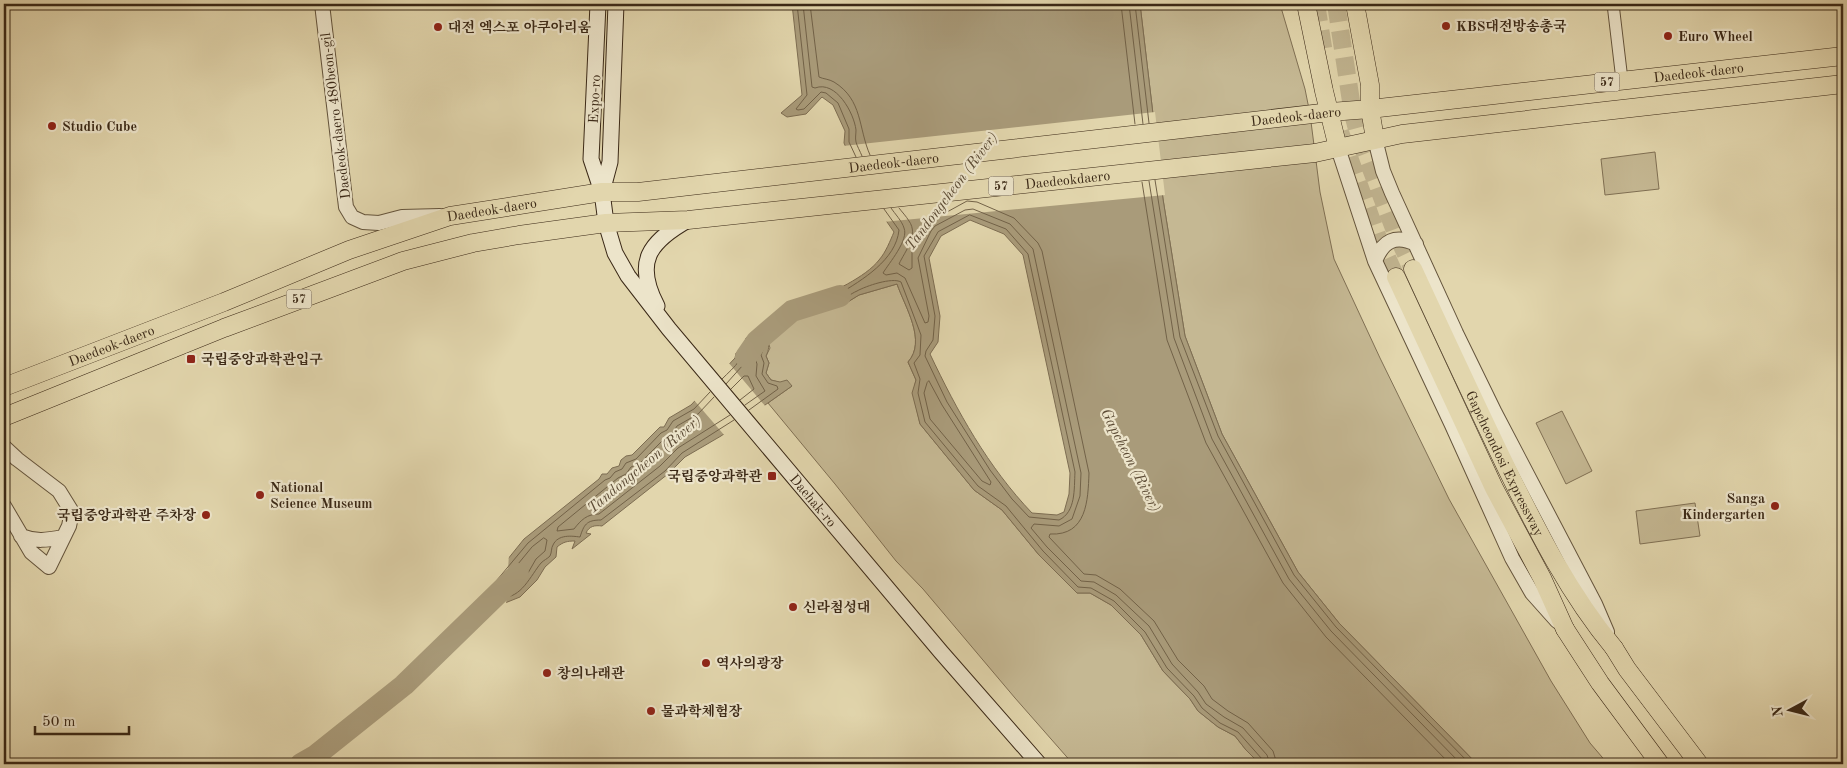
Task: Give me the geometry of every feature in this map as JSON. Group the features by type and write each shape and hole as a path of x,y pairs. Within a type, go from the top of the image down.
{"main road":[{"name":"Expo-ro","path":"598,4 591,158 602,192 606,223"},
{"name":"Expo-ro","path":"602,192 610,162 616,4"},
{"path":"1306,4 1338,148"},
{"path":"1355,4 1370,86 1370,109 1375,139"},
{"name":"Daedeok-daero","path":"4,387 224,302 349,250 450,216 602,192 638,192 1310,114 1370,109 1843,56"},
{"name":"Daedeok-daero","path":"1315,153 1402,134 1843,84"},
{"name":"Daedeokdaero","path":"640,222 688,220 1315,153"},
{"path":"669,329 651,295 646,274 647,256 655,243 668,231 688,220"},
{"name":"Daedeok-daero","path":"4,417 224,328 403,261 473,243 519,235 606,223 640,222"},
{"name":"Daehak-ro","path":"606,223 615,253 628,276 669,329 941,652 1039,764"},
{"name":"Gapcheondosi Expressway","path":"1413,269 1480,414 1545,546 1591,620 1614,648 1638,684 1699,764"},
{"name":"Gapcheondosi Expressway","path":"1396,277 1490,480 1542,578 1565,628 1600,683 1660,764"}],"street":[{"name":"Daedeok-daero 480beon-gil","path":"322,4 346,207 352,217 363,222 379,223 402,217 450,216"},
{"path":"1613,4 1622,80"},
{"path":"1375,139 1383,171 1474,369 1561,542 1595,604 1614,648"},
{"path":"1338,148 1375,261 1512,558 1532,593 1565,628"},
{"path":"1375,261 1379,249 1388,242 1397,240 1410,241 1416,244"},
{"path":"4,447 59,491 72,512 69,526 49,567 31,552 4,506"},
{"path":"21,536 32,541 63,537"}],"shaded area":[{"path":"1140,4 1280,4 1305,89 1320,192 1334,259 1449,499 1551,681 1590,743 1608,764 1477,764 1339,623 1298,572 1222,434 1185,336 1163,199"},
{"path":"1655,152 1659,189 1605,195 1601,159"},
{"path":"897,284 913,324 915,334 913,354 908,362 916,380 913,393 920,424 974,490 1002,510 1039,555 1077,593 1090,593 1111,605 1141,635 1163,671 1190,699 1198,711 1218,727 1235,736 1260,764 1073,764 923,589 896,561 768,403 792,386 771,380 766,373 769,363 766,356 770,348 767,338 786,322 814,309 846,303 859,295"},
{"path":"1562,411 1592,471 1566,484 1536,423"},
{"path":"1695,503 1700,536 1640,544 1636,511"}],"water":[{"name":"Gapcheon (River)","path":"792,4 1140,4 1163,199 1185,336 1222,434 1298,572 1339,623 1477,764 1260,764 1235,736 1218,727 1198,711 1190,699 1163,671 1141,635 1111,605 1090,593 1077,593 1039,555 1002,510 974,490 920,424 912,393 916,380 908,362 913,354 915,334 913,324 897,284 859,295 846,303 814,309 811,301 848,284 873,266 884,254 894,232 864,189 844,143 845,131 833,105 822,97 806,114 787,117 781,113 802,95","holes":["970,220 1004,234 1023,255 1070,473 1069,494 1064,512 1057,515 1032,513 1001,477 975,438 930,354 938,342 940,316 929,258 941,236"]},
{"path":"759,327 769,344 766,356 769,363 766,373 771,380 780,382 787,380 792,386 721,436 685,457 668,474 602,526 591,527 586,533 591,534 572,549 575,541 559,545 556,557 545,567 537,580 520,597 500,605 491,580 524,539 599,479 602,474 607,474 612,468 619,466 621,460 626,456 632,455 660,427 664,427 669,418 691,405 735,358 736,353 743,348 746,338"}],"pier":[{"path":"1155,112 1165,195 883,222 862,191 843,146"},
{"path":"728,362 766,407 725,436 693,399"},
{"path":"509,553 506,606 499,608 489,579"}],"waterway":[{"name":"Tandongcheon (River)","path":"746,357 757,341 792,311 840,296"},
{"name":"Tandongcheon (River)","path":"301,764 315,756 404,685 518,574"}],"tunnel":[{"path":"1316,4 1324,53"},
{"path":"1336,4 1353,114 1360,140 1395,231 1413,269"},
{"path":"1340,132 1378,238 1396,277"}],"place":[{"name":"KBS대전방송총국","path":"1446,26"},
{"name":"대전 엑스포 아쿠아리움","path":"438,27"},
{"name":"Euro Wheel","path":"1668,36"},
{"name":"Studio Cube","path":"52,126"},
{"name":"국립중앙과학관입구","path":"191,359"},
{"name":"국립중앙과학관","path":"772,476"},
{"name":"National Science Museum","path":"260,495"},
{"name":"Sanga Kindergarten","path":"1775,506"},
{"name":"국립중앙과학관 주차장","path":"206,515"},
{"name":"신라첨성대","path":"793,607"},
{"name":"역사의광장","path":"706,663"},
{"name":"창의나래관","path":"547,673"},
{"name":"물과학체험장","path":"651,711"}]}
